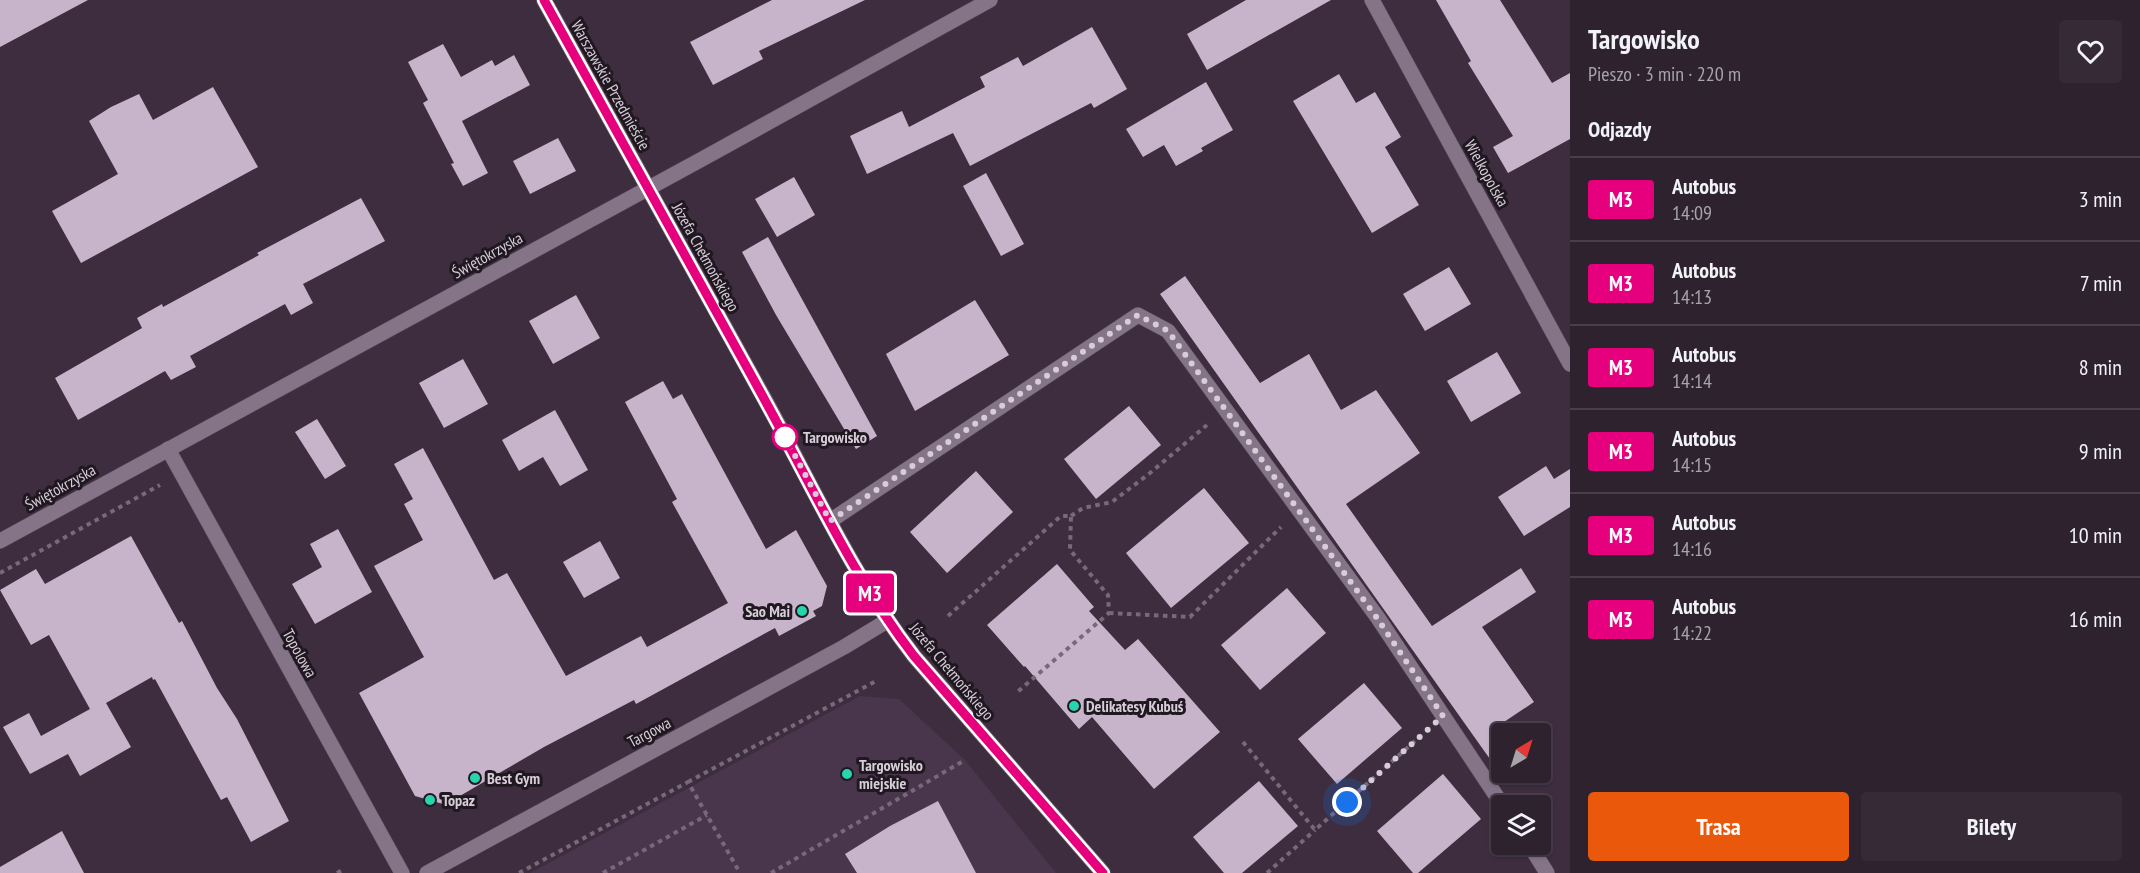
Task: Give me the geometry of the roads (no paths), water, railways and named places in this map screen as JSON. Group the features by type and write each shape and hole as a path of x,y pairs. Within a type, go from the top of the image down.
{"street":[{"name":"Warszawskie Przedmieście","path":"544,0 646,188"},
{"name":"Świętokrzyska","path":"0,541 990,0"},
{"name":"Wielkopolska","path":"1372,0 1570,364"},
{"name":"Józefa Chełmońskiego","path":"646,188 689,261 887,621 914,656 1103,873"},
{"path":"830,521 1138,315 1168,331 1377,618 1496,795"},
{"name":"Topolowa","path":"168,449 402,873"},
{"name":"Targowa","path":"427,873 844,647 887,621"},
{"path":"1535,855 1547,873"}],"place":[{"name":"Targowisko","path":"785,437"},
{"name":"Sao Mai","path":"802,611"},
{"name":"Delikatesy Kubuś","path":"1074,706"},
{"name":"Targowisko miejskie","path":"847,774"},
{"name":"Best Gym","path":"475,778"},
{"name":"Topaz","path":"430,800"}]}
